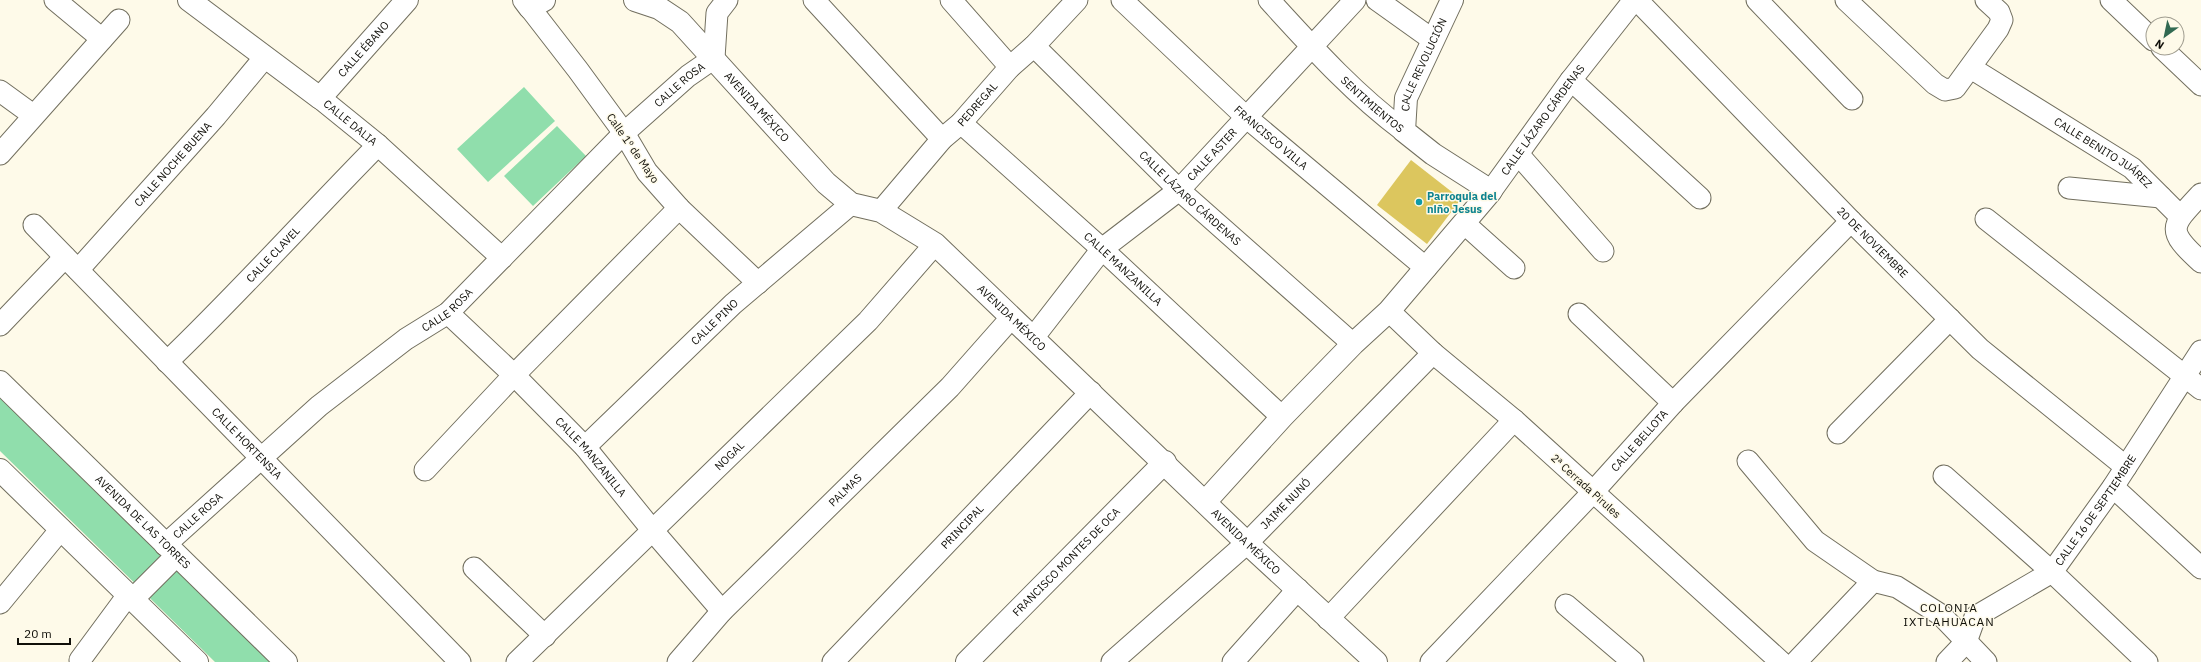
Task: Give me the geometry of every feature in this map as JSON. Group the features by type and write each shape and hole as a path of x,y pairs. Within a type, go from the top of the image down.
{"street":[{"path":"55,0 102,39"},
{"name":"CALLE DALIA","path":"189,0 320,98 378,145 502,258"},
{"name":"CALLE ÉBANO","path":"320,98 407,0"},
{"name":"AVENIDA MÉXICO","path":"635,0 659,8 680,22 826,183 851,204 881,211 935,244 1247,543 1298,589 1373,661"},
{"path":"714,58 717,13 727,0"},
{"path":"814,0 942,140"},
{"path":"951,0 1010,67"},
{"name":"PEDREGAL","path":"881,211 942,140 961,123 1010,67 1034,46 1077,0"},
{"name":"FRANCISCO VILLA","path":"1122,0 1246,117 1426,268"},
{"name":"SENTIMIENTOS","path":"1269,0 1310,46 1371,105 1433,154 1491,191"},
{"name":"CALLE ASTER","path":"1033,338 1102,249 1179,190 1310,46 1355,0"},
{"path":"1376,0 1433,40"},
{"name":"CALLE REVOLUCIÓN","path":"1404,131 1406,98 1452,0"},
{"name":"CALLE LÁZARO CÁRDENAS","path":"1205,502 1282,417 1353,344 1389,311 1465,224 1491,191 1571,80 1634,0"},
{"name":"20 DE NOVIEMBRE","path":"1637,0 1851,221 1980,349 2126,467"},
{"path":"1757,0 1852,99"},
{"path":"1846,0 1934,84 1944,90 1955,88 1998,29 2002,20 1993,6"},
{"path":"2111,0 2145,32"},
{"name":"Calle 1º de Mayo","path":"533,3 578,70 624,133 647,172 678,208 758,283"},
{"path":"0,154 33,115 120,20"},
{"name":"CALLE LÁZARO CÁRDENAS","path":"1034,46 1179,190 1353,344"},
{"path":"2170,56 2201,85"},
{"name":"CALLE NOCHE BUENA","path":"0,325 72,263 216,116 264,57"},
{"name":"CALLE ROSA","path":"80,660 171,550 262,457 319,406 406,339 448,313 624,133 688,76 714,58"},
{"name":"CALLE BENITO JUÁREZ","path":"1970,68 2132,168 2180,216"},
{"path":"1571,80 1700,198"},
{"path":"0,91 33,115"},
{"name":"CALLE MANZANILLA","path":"961,123 1102,249 1282,417"},
{"name":"CALLE CLAVEL","path":"167,362 218,314 302,222 378,145"},
{"path":"1518,154 1603,251"},
{"path":"2069,188 2161,197"},
{"path":"2201,194 2180,216 2177,226 2177,237 2182,246 2201,262"},
{"name":"CALLE PINO","path":"585,447 733,304 851,204"},
{"path":"425,470 514,375 678,208"},
{"path":"1986,219 2201,389"},
{"name":"CALLE BELLOTA","path":"1431,662 1593,492 1673,403 1851,221"},
{"path":"1465,224 1514,268"},
{"name":"CALLE HORTENSIA","path":"34,225 262,457 460,662"},
{"name":"NOGAL","path":"517,662 868,321 935,244"},
{"name":"2ª Cerrada Pirules","path":"1389,311 1432,352 1514,420 1781,662"},
{"name":"CALLE MANZANILLA","path":"448,313 514,375 585,447 653,531 722,611"},
{"path":"1579,314 1673,403"},
{"name":"PALMAS","path":"678,662 722,611 950,387 1012,318"},
{"path":"1838,433 1950,319"},
{"name":"CALLE 16 DE SEPTIEMBRE","path":"1966,642 1975,617 2052,572 2113,487 2183,376 2201,351"},
{"name":"JAIME NUNÓ","path":"1112,662 1247,543 1432,352"},
{"name":"AVENIDA DE LAS TORRES","path":"0,382 286,662"},
{"name":"PRINCIPAL","path":"833,662 1091,392"},
{"path":"1328,619 1514,420"},
{"path":"1748,461 1815,541 1873,580 1897,587 1940,615 1986,662"},
{"name":"FRANCISCO MONTES DE OCA","path":"967,662 1164,462"},
{"path":"0,470 197,662"},
{"path":"1944,476 2052,572 2147,662"},
{"path":"2113,487 2198,557"},
{"path":"0,603 61,529"},
{"path":"474,568 545,636"},
{"path":"1796,662 1873,580"},
{"path":"1233,662 1298,589"},
{"path":"1566,604 1633,662"},
{"path":"1947,662 1966,642"}],"green space":[{"path":"524,87 555,121 488,182 457,149"},
{"path":"557,126 586,156 533,206 504,176"},
{"path":"0,388 280,662 215,662 0,451"}],"building":[{"name":"Parroquia del niño Jesus","path":"1411,160 1461,199 1427,244 1377,205"}],"place":[{"name":"Parroquia del niño Jesus","path":"1419,202"}],"district":[{"name":"COLONIA IXTLAHUACAN","path":"1949,615"}]}
